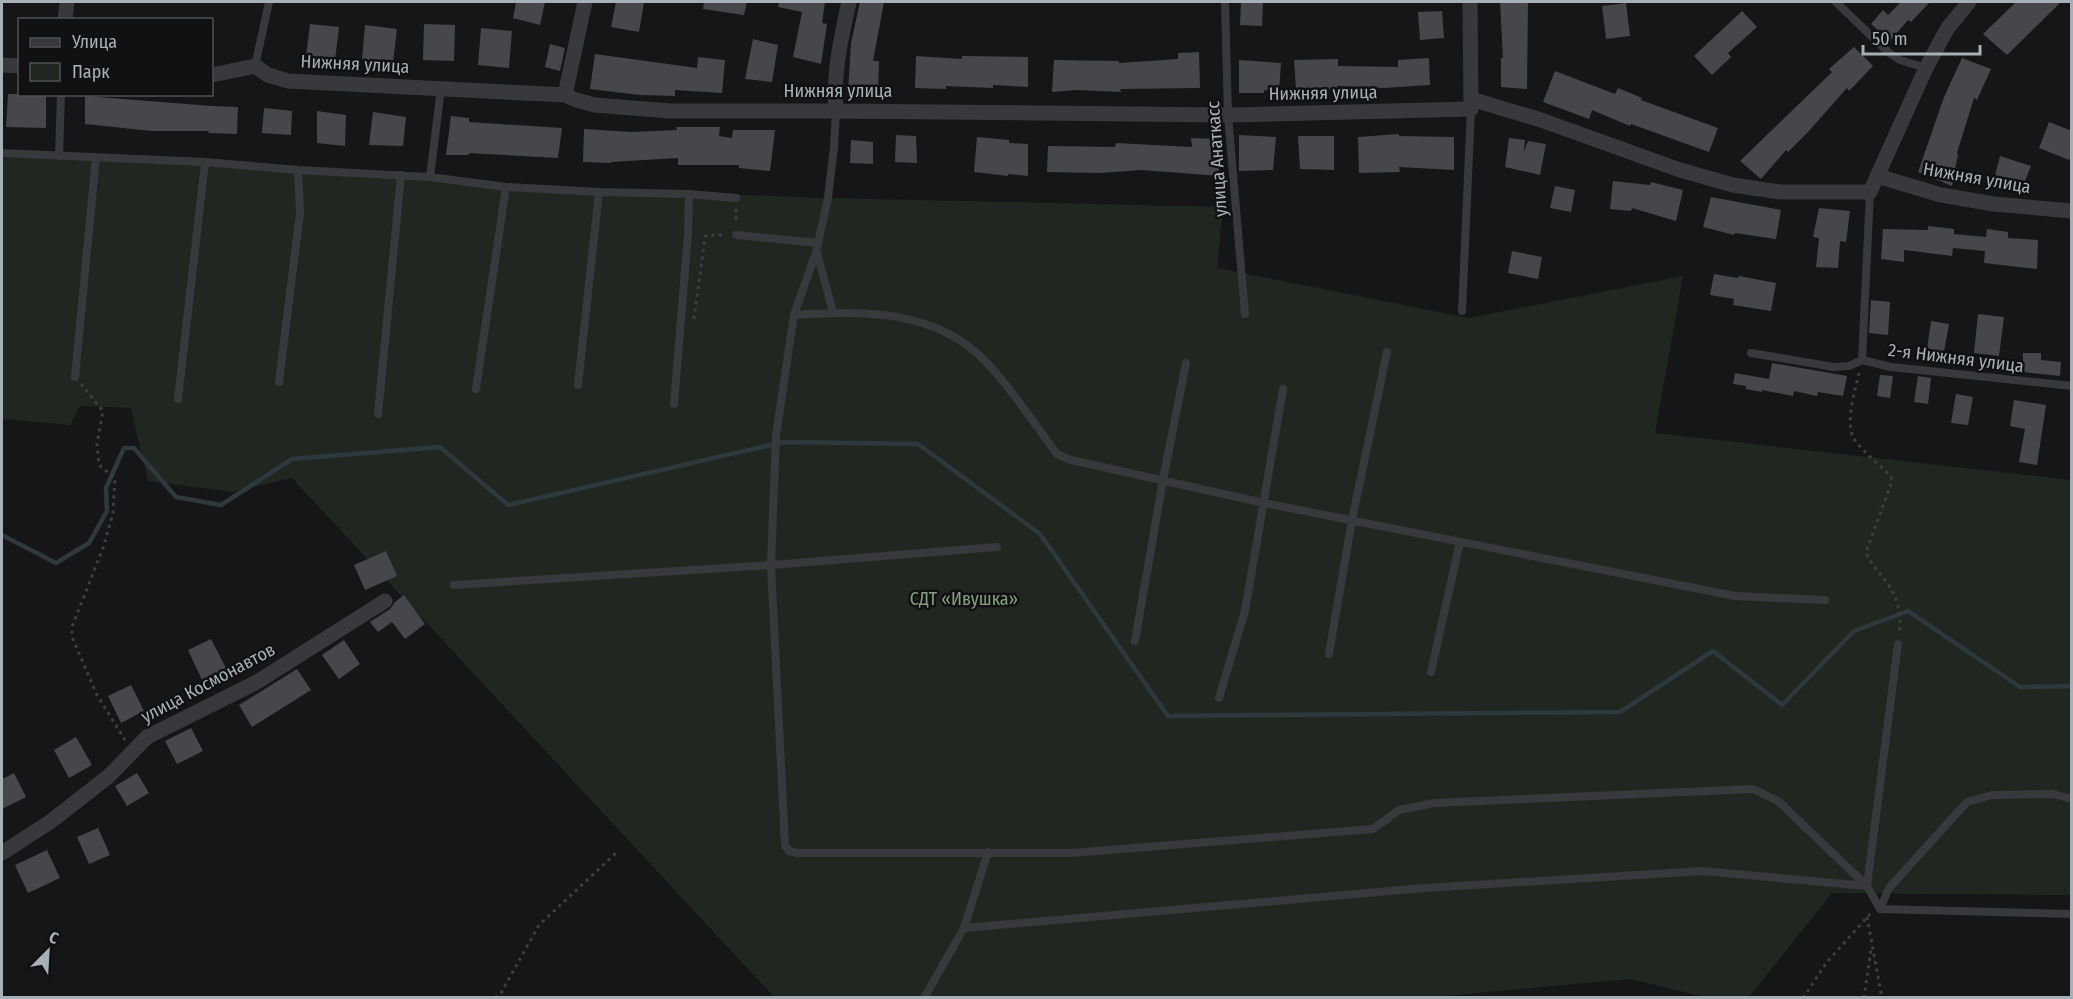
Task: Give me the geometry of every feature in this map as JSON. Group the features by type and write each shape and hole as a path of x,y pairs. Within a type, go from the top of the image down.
{"street":[{"path":"65,18 67,2"},
{"path":"565,95 585,2"},
{"path":"836,111 834,87 837,55 849,2"},
{"path":"1470,2 1471,104"},
{"path":"1870,192 1926,68 1947,29 1969,2"},
{"path":"2,66 18,66"},
{"path":"213,75 255,66"},
{"name":"Нижняя улица","path":"255,66 268,75 288,81 565,95 595,105 670,111 1227,115 1471,104 1541,120 1680,170 1733,185 1780,192 1870,192"},
{"name":"Нижняя улица","path":"1877,176 1941,195 1994,204 2072,211"},
{"name":"улица Космонавтов","path":"2,853 50,822 109,776 147,737 257,682 385,601"}],"lane":[{"path":"255,66 269,2"},
{"name":"улица Анаткасс","path":"1225,2 1227,115 1245,314"},
{"path":"1836,2 1889,53 1900,60 1926,68"},
{"path":"430,177 441,88"},
{"path":"59,156 62,96"},
{"path":"1462,311 1471,104"},
{"path":"836,111 829,188 816,252 794,315 776,435 771,566 785,845 789,851 797,854 1071,853 1373,829 1399,810 1434,803 1753,789 1778,801 1867,886 1880,909"},
{"path":"2,153 205,162 430,177 506,187 736,198"},
{"path":"75,376 96,157"},
{"path":"178,399 205,162"},
{"path":"279,382 300,212 298,170"},
{"path":"378,414 401,175"},
{"path":"476,388 506,187"},
{"path":"579,386 599,192"},
{"name":"2-я Нижняя улица","path":"1870,192 1862,360 1891,367 2072,387"},
{"path":"674,404 688,234 689,194"},
{"path":"736,235 818,243"},
{"path":"816,252 833,312"},
{"path":"794,315 833,312 893,315 938,328 964,343 987,362 1057,454 1071,460 1264,503 1735,596 1825,600"},
{"path":"1329,654 1352,520 1387,352"},
{"path":"1751,353 1834,367 1849,366 1862,360"},
{"path":"1135,641 1186,363"},
{"path":"1219,698 1245,611 1283,389"},
{"path":"1431,672 1460,542"},
{"path":"454,585 771,566 997,547"},
{"path":"1867,886 1898,644"},
{"path":"1880,909 1889,888 1967,802 1992,795 2053,794 2072,799"},
{"path":"924,998 963,928 988,852"},
{"path":"963,928 1424,888 1702,871 1867,886"},
{"path":"1880,909 2072,914"}],"path":[{"path":"694,323 705,237 707,235 736,235 736,198"},
{"path":"1862,360 1853,400 1851,428 1853,438 1892,477 1893,481 1866,552 1869,560 1887,582 1900,610 1901,620"},
{"path":"75,376 103,411 97,444 99,465 115,478 113,513 103,548 72,627 72,637 97,695 132,752"},
{"path":"495,998 501,993 539,924 616,852"},
{"path":"1803,998 1827,962 1867,916 1880,909"},
{"path":"1867,916 1882,998"},
{"path":"1864,998 1872,944"}],"green space":[{"name":"СДТ «Ивушка»","path":"2,153 205,162 506,187 828,198 1223,207 1217,268 1469,318 1683,276 1655,433 2071,480 2071,895 1832,893 1749,997 1705,997 1630,979 1424,998 774,997 292,478 232,492 148,481 131,408 80,406 70,425 2,419"}],"building":[{"path":"516,2 545,2 540,25 513,18"},
{"path":"616,2 644,2 639,32 611,27"},
{"path":"704,2 747,2 744,15 703,9"},
{"path":"779,2 825,2 822,23 827,24 821,64 793,57 802,12 778,7"},
{"path":"860,2 884,2 873,61 879,61 878,92 848,91 851,43"},
{"path":"1241,2 1263,2 1262,26 1240,25"},
{"path":"1500,2 1528,2 1527,89 1501,87 1501,58 1503,58"},
{"path":"1901,2 1930,2 1911,22 1908,20 1890,41 1871,24 1883,10 1888,15"},
{"path":"2016,2 2061,2 2007,55 1983,34"},
{"path":"1626,3 1630,36 1606,39 1602,6"},
{"path":"1442,11 1444,38 1420,40 1418,12"},
{"path":"1742,11 1757,27 1728,53 1731,57 1712,75 1694,56"},
{"path":"310,24 339,27 335,60 306,56"},
{"path":"424,24 455,25 454,61 423,60"},
{"path":"365,25 397,29 393,63 362,60"},
{"path":"481,28 512,31 509,68 478,65"},
{"path":"753,39 778,45 772,82 745,79"},
{"path":"550,44 565,48 560,71 545,67"},
{"path":"1854,47 1873,66 1849,91 1847,88 1808,132 1788,152 1786,150 1761,179 1740,161 1832,72 1829,69"},
{"path":"1199,52 1200,88 1120,89 1121,92 1077,90 1052,92 1054,60 1119,61 1119,63 1178,59 1178,53"},
{"path":"595,54 697,68 698,57 725,60 722,93 675,90 675,96 640,95 590,89"},
{"path":"916,56 962,59 962,56 1028,57 1028,87 993,85 993,88 946,86 946,89 915,88"},
{"path":"1429,58 1430,85 1296,89 1294,60 1338,59 1338,66 1398,67 1398,60"},
{"path":"1962,58 1991,69 1977,100 1974,98 1957,153 1952,186 1918,172 1944,97"},
{"path":"1239,60 1281,63 1279,92 1264,90 1264,93 1239,93"},
{"path":"1555,71 1615,94 1618,88 1642,98 1641,100 1718,128 1709,152 1631,124 1630,126 1592,110 1589,119 1543,102"},
{"path":"8,94 46,96 46,128 6,127"},
{"path":"85,96 238,107 237,134 208,133 209,131 152,131 85,124"},
{"path":"264,108 292,111 291,135 262,133"},
{"path":"317,111 346,115 345,146 317,143"},
{"path":"373,112 406,117 403,146 369,145"},
{"path":"451,116 469,118 469,122 562,128 558,158 469,153 469,155 446,155"},
{"path":"2049,122 2072,131 2072,153 2069,160 2039,148"},
{"path":"676,127 720,127 719,136 732,138 733,130 775,130 770,171 739,168 739,165 678,165 678,158 611,163 583,162 584,129 632,132 677,130"},
{"path":"1399,134 1399,136 1454,137 1454,170 1399,167 1400,172 1359,173 1358,137"},
{"path":"896,135 916,136 917,163 895,162"},
{"path":"1239,135 1276,137 1273,170 1239,171"},
{"path":"1298,136 1334,136 1334,170 1300,169"},
{"path":"977,137 1028,144 1028,176 974,172"},
{"path":"1191,138 1215,139 1220,176 1142,170 1099,173 1047,172 1048,146 1115,147 1116,143 1192,147"},
{"path":"1509,138 1525,140 1524,152 1528,141 1546,144 1540,175 1505,167"},
{"path":"851,140 873,142 873,164 850,163"},
{"path":"2000,156 2031,166 2021,191 1993,184"},
{"path":"1613,181 1650,185 1651,182 1683,190 1676,221 1632,208 1631,211 1610,209"},
{"path":"1555,186 1575,190 1571,212 1550,208"},
{"path":"1711,197 1781,210 1776,239 1735,233 1734,235 1703,227"},
{"path":"1819,208 1850,211 1846,242 1840,241 1838,268 1816,267 1819,238 1813,237"},
{"path":"1928,226 1954,229 1954,234 1986,237 1987,229 2008,232 2008,238 2038,240 2037,269 1984,263 1985,251 1953,248 1952,256 1904,250 1904,262 1881,259 1883,229 1928,230"},
{"path":"1512,251 1542,257 1538,279 1508,273"},
{"path":"1714,274 1776,283 1771,311 1733,305 1734,299 1710,295"},
{"path":"1871,300 1890,302 1888,335 1869,333"},
{"path":"1978,314 2004,317 1999,356 1974,353"},
{"path":"1931,321 1949,324 1944,352 1927,349"},
{"path":"2023,353 2041,353 2041,360 2061,362 2060,376 2023,372"},
{"path":"1772,363 1847,376 1843,396 1818,392 1817,396 1794,391 1793,396 1746,389 1746,386 1733,384 1735,373 1769,379"},
{"path":"1880,375 1893,376 1890,398 1877,396"},
{"path":"1918,376 1931,378 1928,404 1914,402"},
{"path":"1956,394 1973,397 1968,425 1951,423"},
{"path":"2014,400 2046,405 2037,465 2019,462 2025,429 2010,426"},
{"path":"386,551 397,576 365,590 354,565"},
{"path":"404,595 425,624 405,639 392,622 378,632 370,622 390,609"},
{"path":"211,639 227,670 203,682 188,650"},
{"path":"344,640 360,664 339,679 322,655"},
{"path":"297,669 311,690 252,727 239,705"},
{"path":"131,685 144,711 121,723 108,696"},
{"path":"191,728 203,751 177,764 165,741"},
{"path":"76,737 92,765 69,778 54,750"},
{"path":"14,773 26,797 2,809 2,779"},
{"path":"137,773 149,793 127,806 115,786"},
{"path":"98,828 110,855 89,864 77,837"},
{"path":"47,850 60,878 28,893 15,865"}],"waterway":[{"path":"2,535 56,563 89,543 107,511 106,488 124,448 134,448 176,497 221,505 292,459 440,447 508,505 784,442 918,444 1040,534 1168,716 1620,712 1713,651 1782,705 1854,631 1908,611 2020,687 2072,686"}]}
